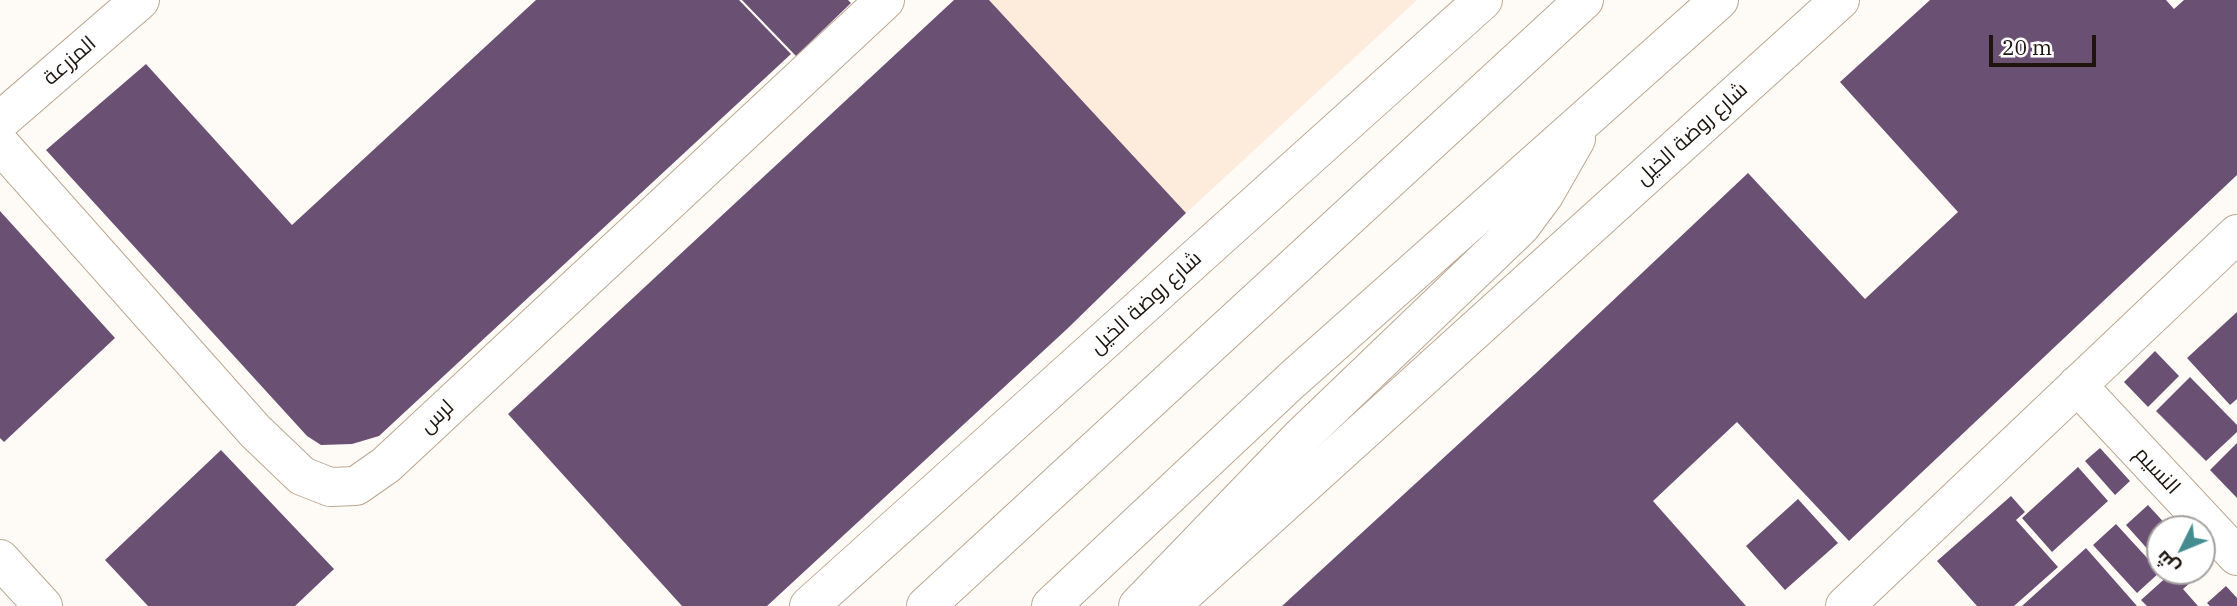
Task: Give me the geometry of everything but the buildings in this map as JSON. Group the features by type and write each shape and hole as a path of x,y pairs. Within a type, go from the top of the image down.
{"street":[{"name":"المزرعة","path":"0,121 140,0"},
{"name":"لرس","path":"0,144 255,431 292,467 302,476 330,487 356,486 386,465 885,0"},
{"name":"شارع روضة الخيل","path":"809,606 1483,0"},
{"path":"926,606 1584,0"},
{"path":"1051,606 1282,389 1719,0"},
{"name":"شارع روضة الخيل","path":"1170,606 1840,0"},
{"path":"1138,606 1301,437 1521,226 1544,195 1588,115"},
{"path":"1845,606 2237,234"},
{"name":"النسيم","path":"2077,386 2237,556"},
{"path":"0,559 43,606"}],"shaded area":[{"path":"989,0 1417,0 1186,213"}]}
